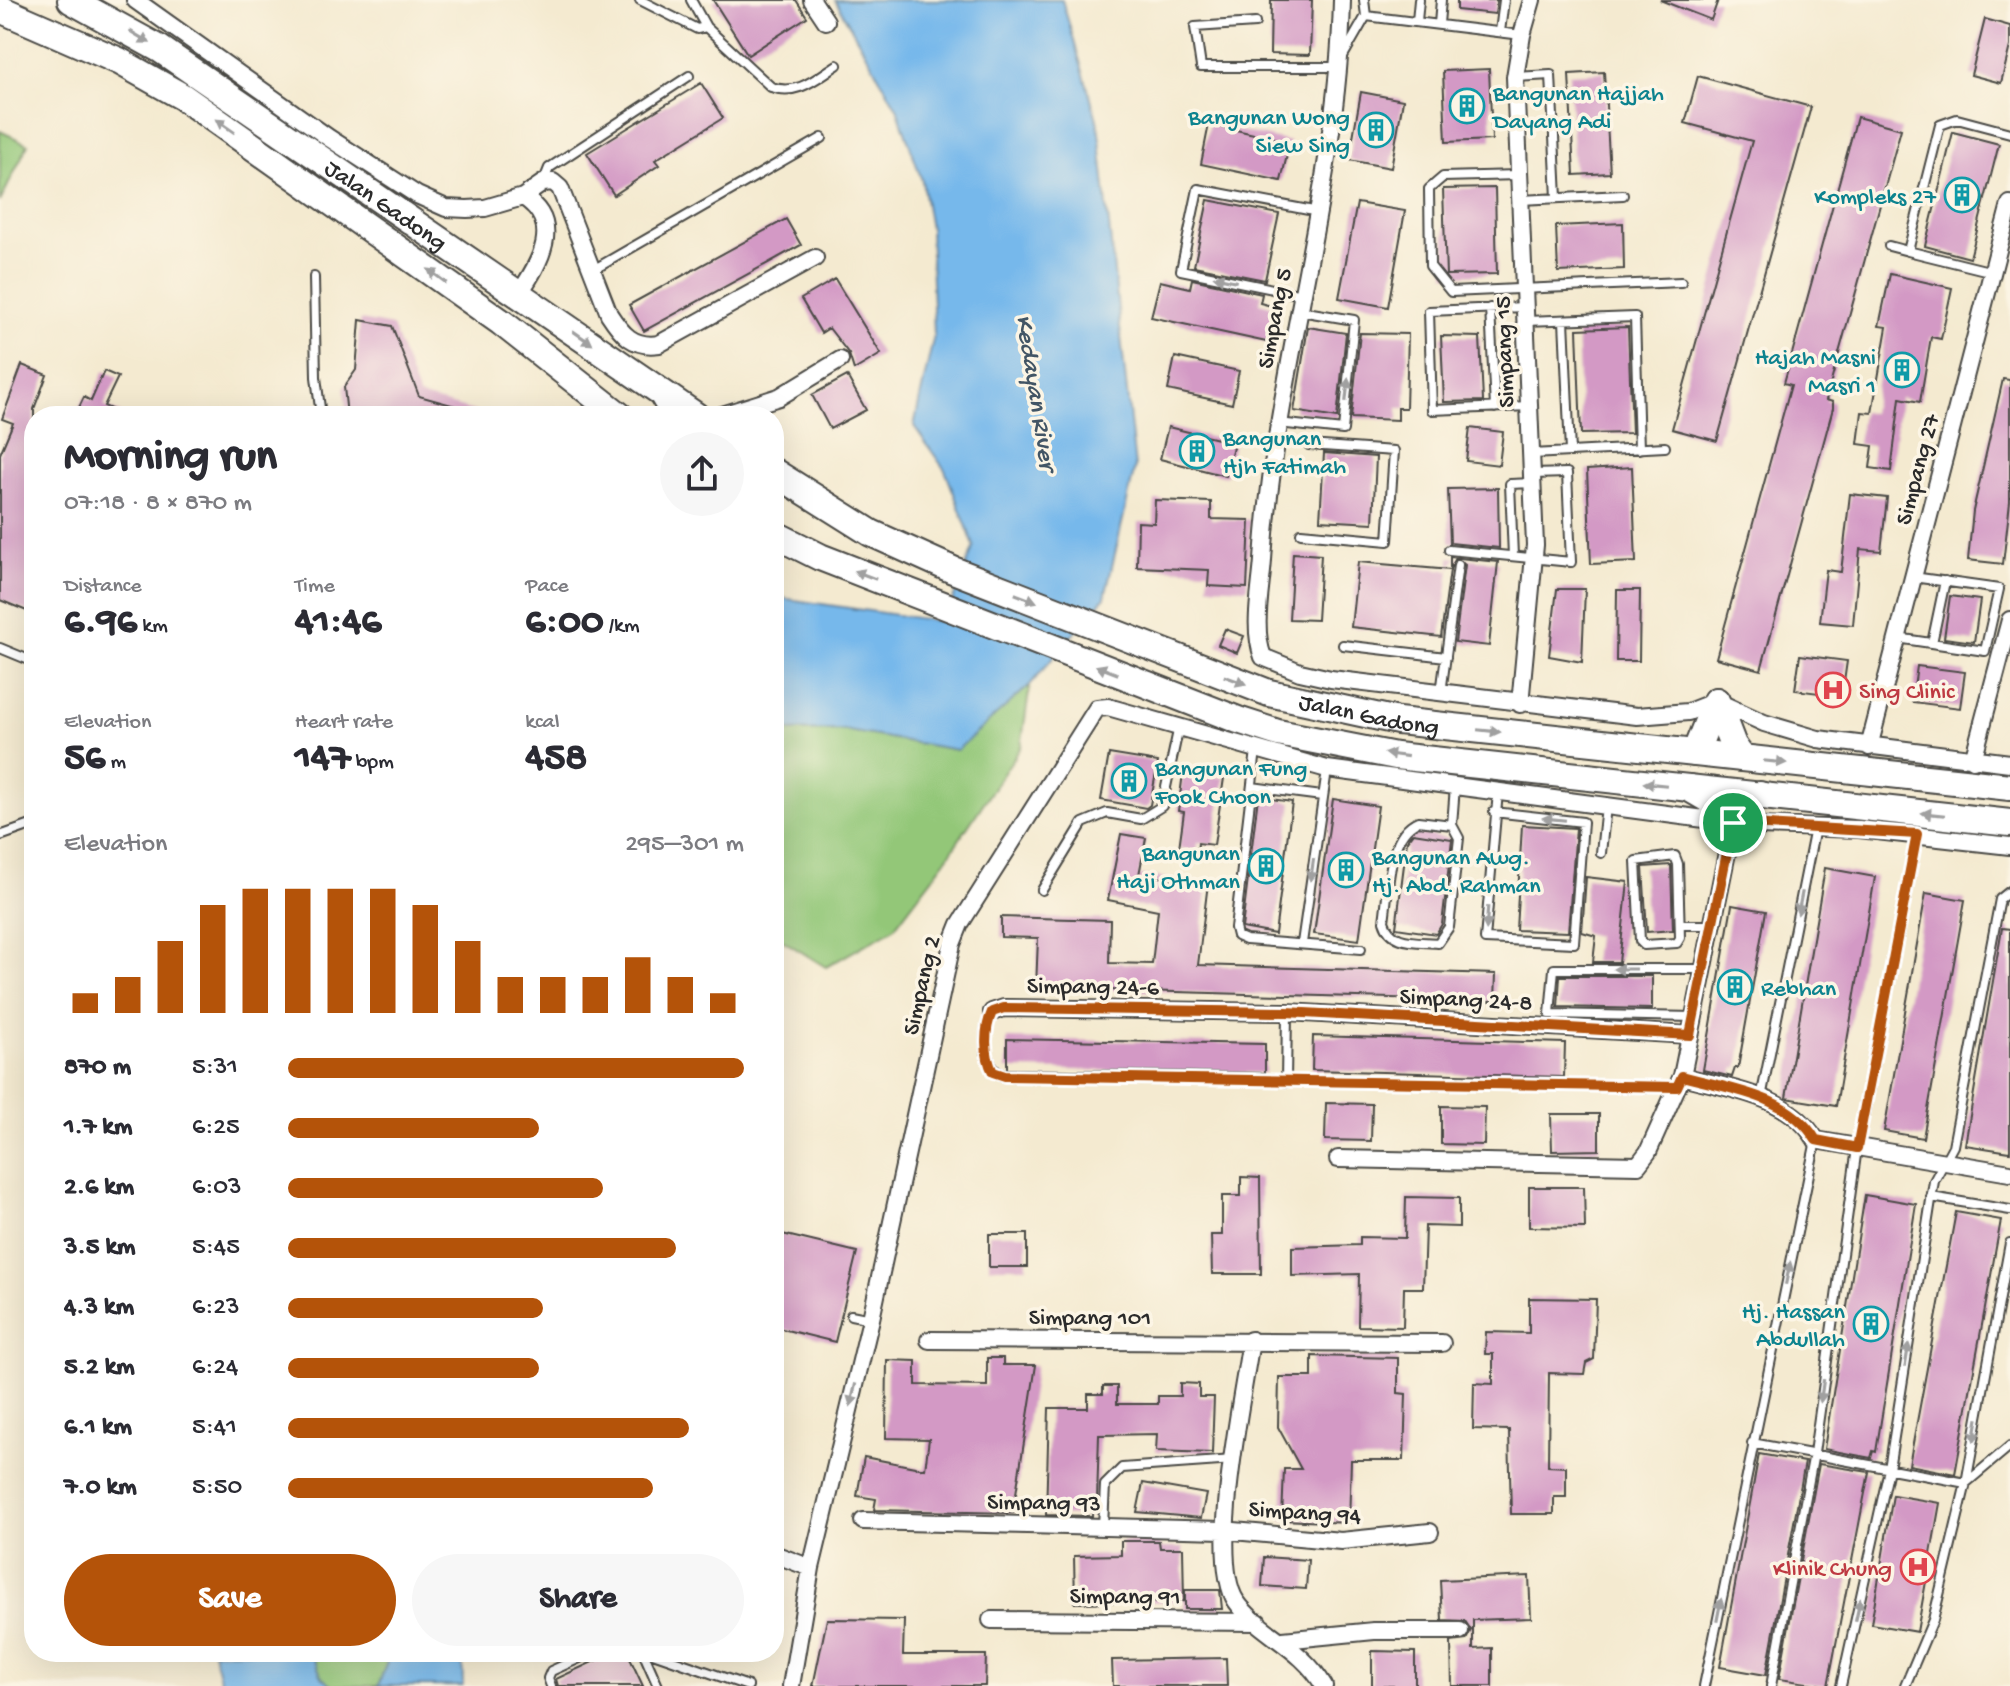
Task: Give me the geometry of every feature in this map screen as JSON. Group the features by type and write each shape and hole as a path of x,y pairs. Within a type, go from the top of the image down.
{"main road":[{"name":"Jalan Gadong","path":"71,0 160,49 681,406"},
{"name":"Jalan Gadong","path":"0,9 119,61 183,97 501,322 607,406"},
{"path":"501,322 519,294"},
{"name":"Jalan Gadong","path":"784,478 871,533 953,570 1269,693 1345,712 1398,721 2010,787"},
{"name":"Jalan Gadong","path":"784,539 820,557 1264,729 1396,756 2010,823"},
{"path":"1695,753 1716,701"},
{"path":"1716,701 1733,745 1742,758"},
{"path":"1688,787 1708,799 1733,823 1747,804 1760,795"}],"street":[{"path":"135,0 329,138 417,195 446,208 485,208 523,197 543,183 553,182 560,188 609,314 634,343 647,346 659,344 815,258"},
{"path":"812,0 826,21"},
{"name":"Simpang 5","path":"1342,0 1339,64 1319,212 1277,423 1265,529 1259,646 1263,657 1271,663 1300,672 1441,693"},
{"name":"Simpang 15","path":"1520,704 1534,558 1515,77 1532,0"},
{"path":"519,294 545,247 547,231 535,204 523,197"},
{"name":"Simpang 27","path":"1869,747 2010,204"},
{"path":"751,406 779,397 840,360"},
{"path":"1973,760 2010,620"},
{"path":"1441,693 1637,716 1688,712 1716,701 1764,723 1818,739 2010,763"},
{"name":"Simpang 2","path":"791,1686 811,1568 871,1319 949,959 960,924 1097,708 1108,707 1180,725"},
{"path":"1180,725 1327,769 1733,823 1917,834 2010,846"},
{"path":"1338,1159 1638,1165 1648,1152 1679,1082 1733,823"},
{"name":"Simpang 24-6","path":"992,1012 1004,1008 1287,1012"},
{"name":"Simpang 24-8","path":"1287,1012 1690,1035"},
{"path":"1679,1082 1761,1098 1797,1115 1816,1140 2010,1173"},
{"name":"Simpang 101","path":"929,1340 1442,1343"},
{"path":"1251,1340 1223,1530 1228,1588 1239,1605 1314,1669 1324,1686"},
{"name":"Simpang 93","path":"863,1521 1223,1530"},
{"name":"Simpang 94","path":"1223,1530 1341,1541 1430,1532"},
{"path":"784,1558 811,1568"},
{"name":"Simpang 91","path":"991,1620 1258,1622"},
{"path":"1283,1640 1374,1631 1460,1631"}],"lane":[{"path":"640,0 697,29 706,27"},
{"path":"691,0 706,27 771,87 785,92 797,90 837,65"},
{"path":"1255,23 1195,27 1201,67 1339,64 1366,16 1364,0"},
{"path":"1417,21 1419,0"},
{"path":"1439,24 1441,0"},
{"path":"1500,32 1504,0"},
{"path":"1366,16 1522,35"},
{"path":"1515,77 1551,75 1557,198"},
{"path":"543,183 549,168 689,76"},
{"path":"1908,251 1940,125 1957,119 2010,133"},
{"path":"593,270 822,138"},
{"path":"1519,175 1443,177 1435,181 1428,199 1430,266 1451,292 1525,306 1564,320 1635,317 1639,449"},
{"path":"1277,423 1343,430 1354,320 1181,270 1198,189 1319,212"},
{"path":"1520,200 1623,195"},
{"path":"1889,246 1993,272"},
{"path":"314,277 316,377 320,406"},
{"path":"1530,406 1432,410 1429,311 1525,306 1681,282"},
{"path":"1490,308 1495,408"},
{"path":"1564,320 1570,452"},
{"path":"640,378 658,406"},
{"path":"1301,533 1388,541 1394,451 1309,445"},
{"path":"1532,454 1665,447"},
{"path":"1449,550 1571,562 1567,473 1510,484 1513,556"},
{"path":"1441,693 1458,565"},
{"path":"1897,638 1985,651 1999,589 1912,577"},
{"path":"1932,643 1945,581"},
{"path":"1343,645 1446,657"},
{"path":"0,648 24,658"},
{"path":"1042,890 1083,823 1107,813 1141,819 1162,806 1180,725"},
{"path":"1256,750 1235,928 1237,936 1246,940 1361,949"},
{"path":"1302,943 1327,769"},
{"path":"1452,825 1418,821 1408,826 1399,837 1384,921 1387,932 1395,939 1438,943 1445,937 1459,838 1452,825 1455,785"},
{"path":"1252,787 1322,796"},
{"path":"1494,812 1583,822 1574,943 1485,939 1494,812 1498,791"},
{"path":"1601,853 1606,804"},
{"path":"1761,1098 1815,827"},
{"path":"0,836 24,828"},
{"path":"1771,1686 1814,1453 1857,1148 1917,834"},
{"path":"1675,856 1681,925 1677,943 1644,945 1640,941 1636,861 1675,856"},
{"path":"1841,1686 1889,1469 1931,1197 1943,1161 1953,1146 2000,899 2010,891"},
{"path":"1681,925 1710,925"},
{"path":"1694,1017 1550,1014 1554,969 1703,969"},
{"name":"Simpang 24-6","path":"992,1012 987,1022 987,1062 993,1072 1005,1076 1286,1082 1679,1082"},
{"path":"1286,1082 1287,1012"},
{"path":"1704,1686 1816,1140"},
{"path":"1931,1197 2010,1210"},
{"path":"1905,1686 1933,1620 1966,1483 2010,1243"},
{"path":"851,1315 871,1319"},
{"path":"1752,1443 1966,1483"},
{"path":"1966,1483 2010,1446"},
{"path":"1103,1526 1105,1485 1122,1468 1234,1460"},
{"path":"551,1686 548,1678 551,1671 571,1662"},
{"path":"647,1662 658,1686"},
{"path":"679,1662 748,1686"}],"green space":[{"path":"0,131 28,144 0,202"},
{"path":"1030,685 1021,747 945,861 894,928 826,967 784,941 784,731 843,730 956,750"},
{"path":"315,1662 387,1662 378,1686 332,1686 322,1677"}],"water":[{"name":"Kedayan River","path":"835,0 1062,0 1098,123 1135,467 1105,597 1030,685 957,750 843,730 784,731 784,598 944,622 974,546 945,470 914,426 934,335 930,229 922,181 897,108"},
{"path":"216,1662 315,1662 322,1677 332,1686 222,1686"},
{"path":"387,1662 462,1662 463,1686 378,1686"}],"building":[{"path":"713,0 796,0 807,17 748,55"},
{"path":"1271,0 1312,0 1310,55 1270,54"},
{"path":"1457,0 1497,0 1495,14 1457,10"},
{"path":"1660,0 1718,0 1711,20"},
{"path":"1985,19 2010,26 2010,46 2001,83 1971,75"},
{"name":"Bangunan Hajjah Dayang Adi","path":"1489,69 1492,140 1446,142 1443,71"},
{"path":"1604,72 1610,173 1574,175 1569,74"},
{"path":"1698,76 1811,107 1717,441 1672,429 1752,141 1685,123"},
{"path":"701,83 723,118 655,160 659,165 614,195 587,153"},
{"name":"Bangunan Wong Siew Sing","path":"1361,92 1403,100 1391,168 1349,160"},
{"path":"1857,117 1901,129 1826,400 1833,402 1833,408 1761,670 1716,658 1791,385 1784,383"},
{"path":"1209,124 1290,142 1281,181 1201,164"},
{"name":"Kompleks 27","path":"1953,132 1999,144 1970,258 1925,246"},
{"path":"1495,188 1497,274 1446,275 1443,189"},
{"path":"1208,200 1279,214 1265,280 1194,266"},
{"path":"1357,203 1405,211 1388,307 1339,298"},
{"path":"786,219 801,245 644,331 629,305"},
{"path":"1623,223 1624,269 1558,272 1556,226"},
{"path":"1890,274 1952,288 1941,339 1931,337 1920,402 1900,398 1891,471 1870,468 1873,446 1858,444 1862,412 1872,413 1887,327 1879,326"},
{"path":"835,279 881,354 854,370 849,354 829,328 821,333 801,299"},
{"path":"1192,279 1262,294 1260,303 1279,308 1271,343 1151,317 1160,281 1190,288"},
{"path":"360,320 392,326 419,396 455,406 346,406 344,387 356,370"},
{"path":"1308,327 1346,333 1337,418 1294,411"},
{"path":"1628,327 1632,433 1581,434 1577,329"},
{"path":"1360,333 1408,334 1406,408 1398,408 1398,420 1351,418"},
{"path":"1441,336 1480,337 1483,401 1444,402"},
{"path":"1175,357 1239,371 1232,404 1168,390"},
{"path":"22,365 47,375 35,406 24,406 24,610 0,600 0,454 13,423 2,419"},
{"path":"104,371 118,377 104,406 80,406 84,397 91,401"},
{"path":"847,376 866,410 830,429 812,395"},
{"path":"2003,379 2010,380 2010,502 2003,564 1968,560 1973,511"},
{"name":"Bangunan Hjh Fatimah","path":"1168,427 1234,443 1226,476 1160,459"},
{"path":"1470,428 1503,432 1499,465 1466,461"},
{"path":"1324,453 1376,457 1373,523 1320,520"},
{"path":"1632,467 1636,562 1591,564 1587,470"},
{"path":"1498,488 1499,548 1450,543 1448,489"},
{"path":"1850,494 1887,498 1881,551 1860,549 1853,625 1820,622 1826,570 1841,572"},
{"path":"1155,500 1211,502 1211,519 1250,520 1247,588 1208,586 1209,570 1137,567 1138,522 1154,523"},
{"path":"1293,553 1321,555 1317,620 1289,619"},
{"path":"1450,557 1498,562 1489,646 1455,642 1465,565 1456,558 1450,569"},
{"path":"1358,562 1450,570 1441,637 1351,627"},
{"path":"1557,589 1585,589 1582,662 1549,656"},
{"path":"1617,590 1640,590 1639,661 1616,661"},
{"path":"1950,596 1980,600 1974,642 1944,638"},
{"path":"1225,629 1244,636 1237,653 1218,645"},
{"path":"1800,655 1847,661 1842,696 1795,690"},
{"path":"1917,666 1965,672 1960,708 1912,702"},
{"name":"Bangunan Fung Fook Choon","path":"1109,754 1158,762 1150,805 1146,808 1101,800"},
{"path":"1183,773 1224,778 1214,845 1198,843 1197,851 1179,848 1184,812 1178,811"},
{"name":"Bangunan Haji Othman","path":"1258,797 1292,802 1275,934 1242,928"},
{"name":"Bangunan Awg. Hj. Abd. Rahman","path":"1333,799 1378,806 1359,940 1314,934"},
{"path":"1522,825 1576,828 1568,932 1516,930"},
{"path":"1413,833 1452,839 1442,924 1436,934 1396,928 1407,841"},
{"path":"1121,834 1146,838 1139,875 1208,883 1198,965 1496,974 1495,1001 1036,988 1038,938 1001,937 1001,917 1110,920 1109,963 1152,964 1158,910 1108,900"},
{"path":"1671,865 1673,930 1647,932 1643,867"},
{"path":"1825,868 1875,877 1836,1106 1786,1098"},
{"path":"1586,877 1628,882 1619,962 1593,962 1596,936 1582,932"},
{"path":"1926,893 1965,900 1923,1138 1884,1131"},
{"name":"Rebhan","path":"1732,905 1766,911 1738,1068 1735,1068 1732,1077 1703,1070"},
{"path":"2002,928 2010,929 2010,1152 1965,1145"},
{"path":"1560,976 1652,976 1652,1009 1558,1007"},
{"path":"1313,1036 1565,1043 1564,1077 1312,1070"},
{"path":"1007,1039 1265,1044 1265,1073 1007,1069"},
{"path":"1326,1103 1372,1104 1371,1141 1325,1140"},
{"path":"1441,1106 1485,1107 1484,1145 1441,1144"},
{"path":"1551,1114 1599,1114 1599,1150 1552,1151"},
{"path":"1241,1177 1260,1178 1261,1274 1212,1274 1211,1235 1222,1235 1222,1196 1241,1196"},
{"path":"1529,1187 1584,1187 1585,1228 1529,1227"},
{"name":"Hj. Hassan Abdullah","path":"1865,1195 1916,1204 1876,1452 1873,1451 1871,1458 1824,1449"},
{"path":"1406,1197 1459,1198 1459,1227 1425,1226 1423,1288 1404,1288 1403,1327 1358,1326 1359,1274 1292,1276 1292,1247 1360,1245 1360,1237 1405,1238"},
{"path":"1956,1212 2001,1220 1955,1474 1909,1465"},
{"path":"784,1234 857,1252 835,1342 784,1329"},
{"path":"989,1234 1027,1234 1027,1267 989,1267"},
{"path":"1529,1298 1596,1299 1594,1359 1586,1363 1584,1374 1549,1373 1548,1466 1566,1467 1566,1497 1554,1497 1554,1514 1511,1514 1509,1430 1473,1429 1474,1383 1493,1384 1493,1354 1485,1354 1486,1332 1529,1333"},
{"path":"1312,1356 1398,1358 1398,1393 1406,1394 1404,1460 1351,1460 1349,1523 1282,1520 1284,1469 1301,1469 1278,1427 1279,1377 1312,1377"},
{"path":"987,1358 1003,1358 1003,1365 1036,1365 1013,1513 874,1510 876,1499 857,1496 864,1457 925,1469 929,1439 886,1438 887,1360 916,1361 916,1385 987,1386"},
{"path":"1180,1383 1199,1384 1199,1397 1214,1397 1212,1453 1156,1451 1157,1434 1099,1435 1097,1500 1093,1499 1092,1516 1046,1515 1049,1408 1088,1408 1088,1394 1103,1394 1103,1386 1117,1386 1117,1404 1158,1404 1158,1396 1180,1396"},
{"path":"1759,1454 1805,1462 1766,1675 1720,1667"},
{"path":"1819,1464 1869,1472 1828,1686 1779,1679"},
{"path":"1143,1483 1206,1494 1201,1518 1137,1512"},
{"path":"1893,1495 1940,1503 1917,1632 1871,1624"},
{"path":"1121,1541 1159,1541 1160,1548 1183,1548 1184,1601 1075,1603 1074,1556 1121,1555"},
{"path":"1264,1557 1308,1560 1306,1589 1262,1586"},
{"path":"1529,1576 1531,1618 1473,1620 1473,1649 1492,1648 1492,1686 1452,1686 1451,1642 1466,1640 1471,1630 1465,1621 1442,1620 1440,1580"},
{"path":"1185,1590 1220,1590 1222,1609 1185,1609"},
{"path":"827,1619 904,1620 903,1655 986,1655 985,1686 813,1686"},
{"path":"1372,1651 1415,1652 1415,1686 1372,1686"},
{"path":"1226,1658 1227,1686 1113,1686 1112,1660"},
{"path":"593,1662 632,1662 643,1686 558,1686 556,1679"}],"place":[{"name":"Bangunan Hajjah Dayang Adi","path":"1467,106"},
{"name":"Bangunan Wong Siew Sing","path":"1376,130"},
{"name":"Kompleks 27","path":"1962,195"},
{"name":"Hajah Masni Masri 1","path":"1902,370"},
{"name":"Bangunan Hjh Fatimah","path":"1197,451"},
{"name":"Sing Clinic","path":"1833,690"},
{"name":"Bangunan Fung Fook Choon","path":"1129,781"},
{"name":"Bangunan Haji Othman","path":"1266,866"},
{"name":"Bangunan Awg. Hj. Abd. Rahman","path":"1346,870"},
{"name":"Rebhan","path":"1735,987"},
{"name":"Hj. Hassan Abdullah","path":"1871,1324"},
{"name":"Klinik Chung","path":"1918,1567"}],"route":[{"path":"1733,823 1917,834 1857,1148 1816,1140 1797,1115 1761,1098 1682,1076 1677,1087 1286,1082 1005,1076 993,1072 987,1062 987,1022 992,1012 1004,1008 1287,1012 1690,1035 1733,823"}]}
